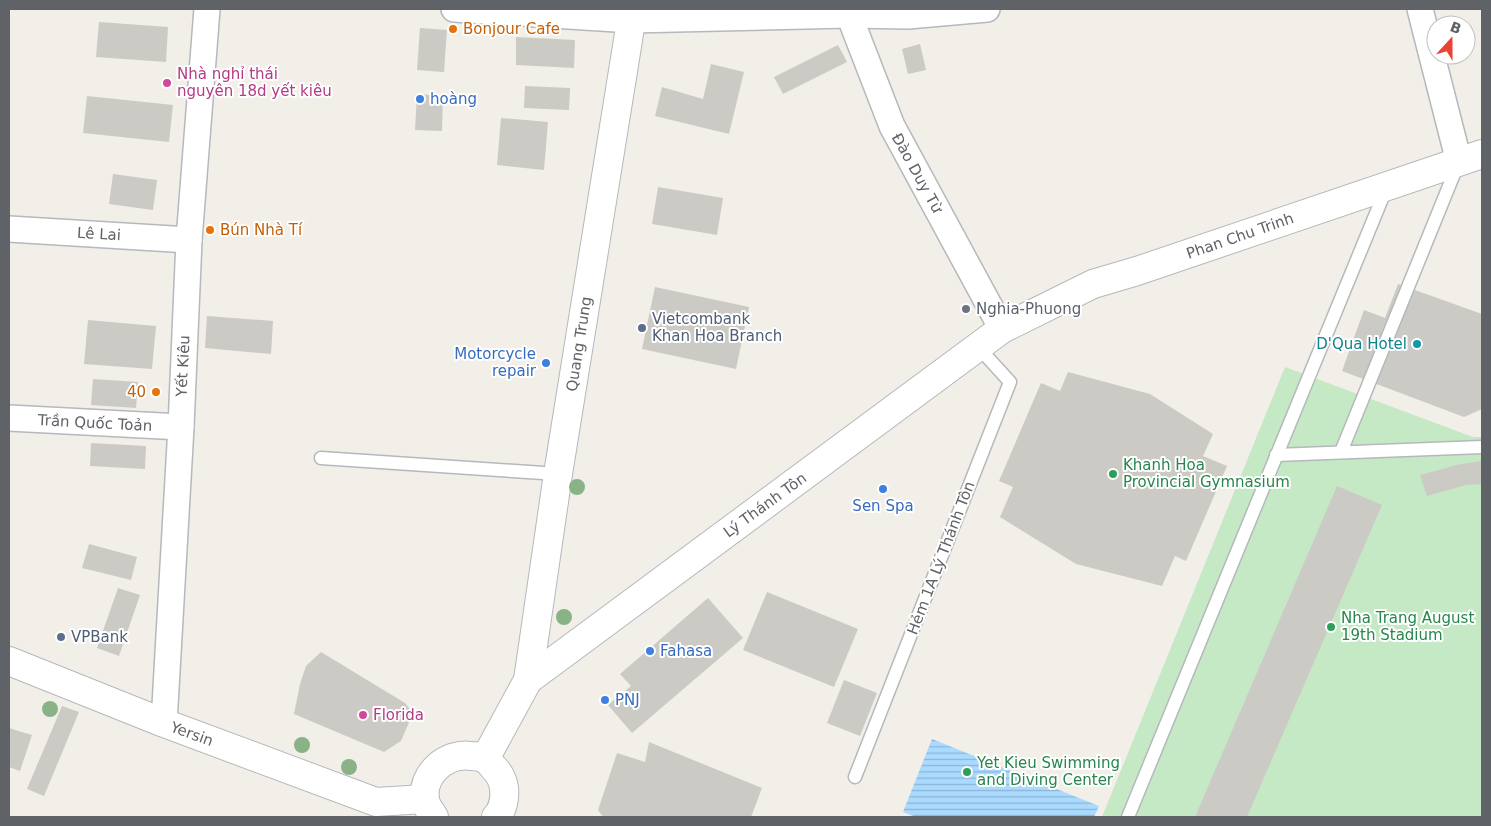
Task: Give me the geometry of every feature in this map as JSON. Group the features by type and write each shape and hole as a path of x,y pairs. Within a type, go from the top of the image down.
{"street":[{"name":"Yết Kiêu","path":"164,723 181,427 189,240 207,9"},
{"path":"454,9 632,14 849,12 908,16 987,9"},
{"path":"1420,9 1470,158"},
{"name":"Đào Duy Từ","path":"849,12 892,126 1002,330"},
{"name":"Quang Trung","path":"528,680 558,474 632,14"},
{"name":"Phan Chu Trinh","path":"1002,330 1093,284 1470,158"},
{"name":"Lê Lai","path":"9,229 189,240"},
{"name":"Lý Thánh Tôn","path":"528,680 1002,330"},
{"name":"Trần Quốc Toản","path":"9,418 181,427"},
{"name":"Yersin","path":"9,661 164,723 367,810"},
{"path":"485,759 528,680"},
{"path":"367,810 430,808 429,780 438,765 450,758 463,755 485,759 498,773 504,786 504,799 499,814 496,817"}],"lane":[{"path":"1341,452 1470,158"},
{"path":"1128,817 1388,186"},
{"name":"Hẻm 1A Lý Thánh Tôn","path":"854,777 1010,382 979,348"},
{"path":"1276,455 1482,447"},
{"path":"321,458 558,474"}],"green space":[{"name":"Nha Trang August 19th Stadium","path":"1285,367 1473,437 1482,437 1482,817 1102,817"}],"water":[{"name":"Yet Kieu Swimming and Diving Center","path":"932,739 1099,806 1094,817 916,817 903,812"}],"building":[{"path":"99,22 168,27 166,62 96,57"},
{"path":"420,28 447,30 444,72 417,70"},
{"path":"516,37 575,40 574,68 516,65"},
{"path":"920,44 926,70 908,74 902,49"},
{"path":"838,45 847,62 783,94 774,77"},
{"path":"711,64 744,72 729,134 655,116 662,87 703,99"},
{"path":"525,86 570,88 569,110 524,108"},
{"path":"417,94 443,96 442,131 415,130"},
{"path":"87,96 173,105 169,142 83,133"},
{"path":"501,118 548,122 544,170 497,165"},
{"path":"113,174 157,180 153,210 109,204"},
{"path":"658,187 723,198 717,235 652,224"},
{"name":"D'Qua Hotel","path":"1398,284 1482,314 1482,409 1464,417 1342,371 1364,310 1385,318"},
{"path":"655,287 749,307 736,369 642,349"},
{"path":"207,316 273,321 271,354 205,348"},
{"path":"88,320 156,326 152,369 84,364"},
{"name":"Khanh Hoa Provincial Gymnasium","path":"1068,372 1150,394 1213,434 1203,456 1227,466 1186,561 1175,556 1162,586 1076,564 1000,517 1013,487 999,481 1041,383 1060,391"},
{"path":"93,379 138,382 136,408 91,405"},
{"path":"91,443 146,446 145,469 90,466"},
{"path":"1482,461 1482,484 1466,485 1427,496 1420,475 1461,464"},
{"path":"1337,486 1382,505 1247,817 1195,817"},
{"path":"89,544 137,557 131,580 82,568"},
{"path":"118,588 140,595 119,656 97,648"},
{"path":"767,592 858,629 834,687 743,650"},
{"path":"708,598 743,638 632,733 608,705 631,686 620,674"},
{"path":"321,652 405,703 413,713 401,741 384,752 294,714 306,666"},
{"path":"844,680 877,693 860,736 827,723"},
{"path":"62,706 79,712 44,796 27,789"},
{"path":"9,728 32,735 20,771 9,767"},
{"path":"649,742 762,788 751,817 603,817 598,810 617,753 645,762"}],"place":[{"name":"Bonjour Cafe","path":"453,29"},
{"name":"Nhà nghỉ thái nguyên 18d yết kiêu","path":"167,83"},
{"name":"hoàng","path":"420,99"},
{"name":"Bún Nhà Tí","path":"210,230"},
{"name":"Nghia-Phuong","path":"966,309"},
{"name":"Vietcombank Khan Hoa Branch","path":"642,328"},
{"name":"D'Qua Hotel","path":"1417,344"},
{"name":"Motorcycle repair","path":"546,363"},
{"name":"40","path":"156,392"},
{"name":"Khanh Hoa Provincial Gymnasium","path":"1113,474"},
{"name":"Sen Spa","path":"883,489"},
{"name":"Nha Trang August 19th Stadium","path":"1331,627"},
{"name":"VPBank","path":"61,637"},
{"name":"Fahasa","path":"650,651"},
{"name":"PNJ","path":"605,700"},
{"name":"Florida","path":"363,715"},
{"name":"Yet Kieu Swimming and Diving Center","path":"967,772"}]}
